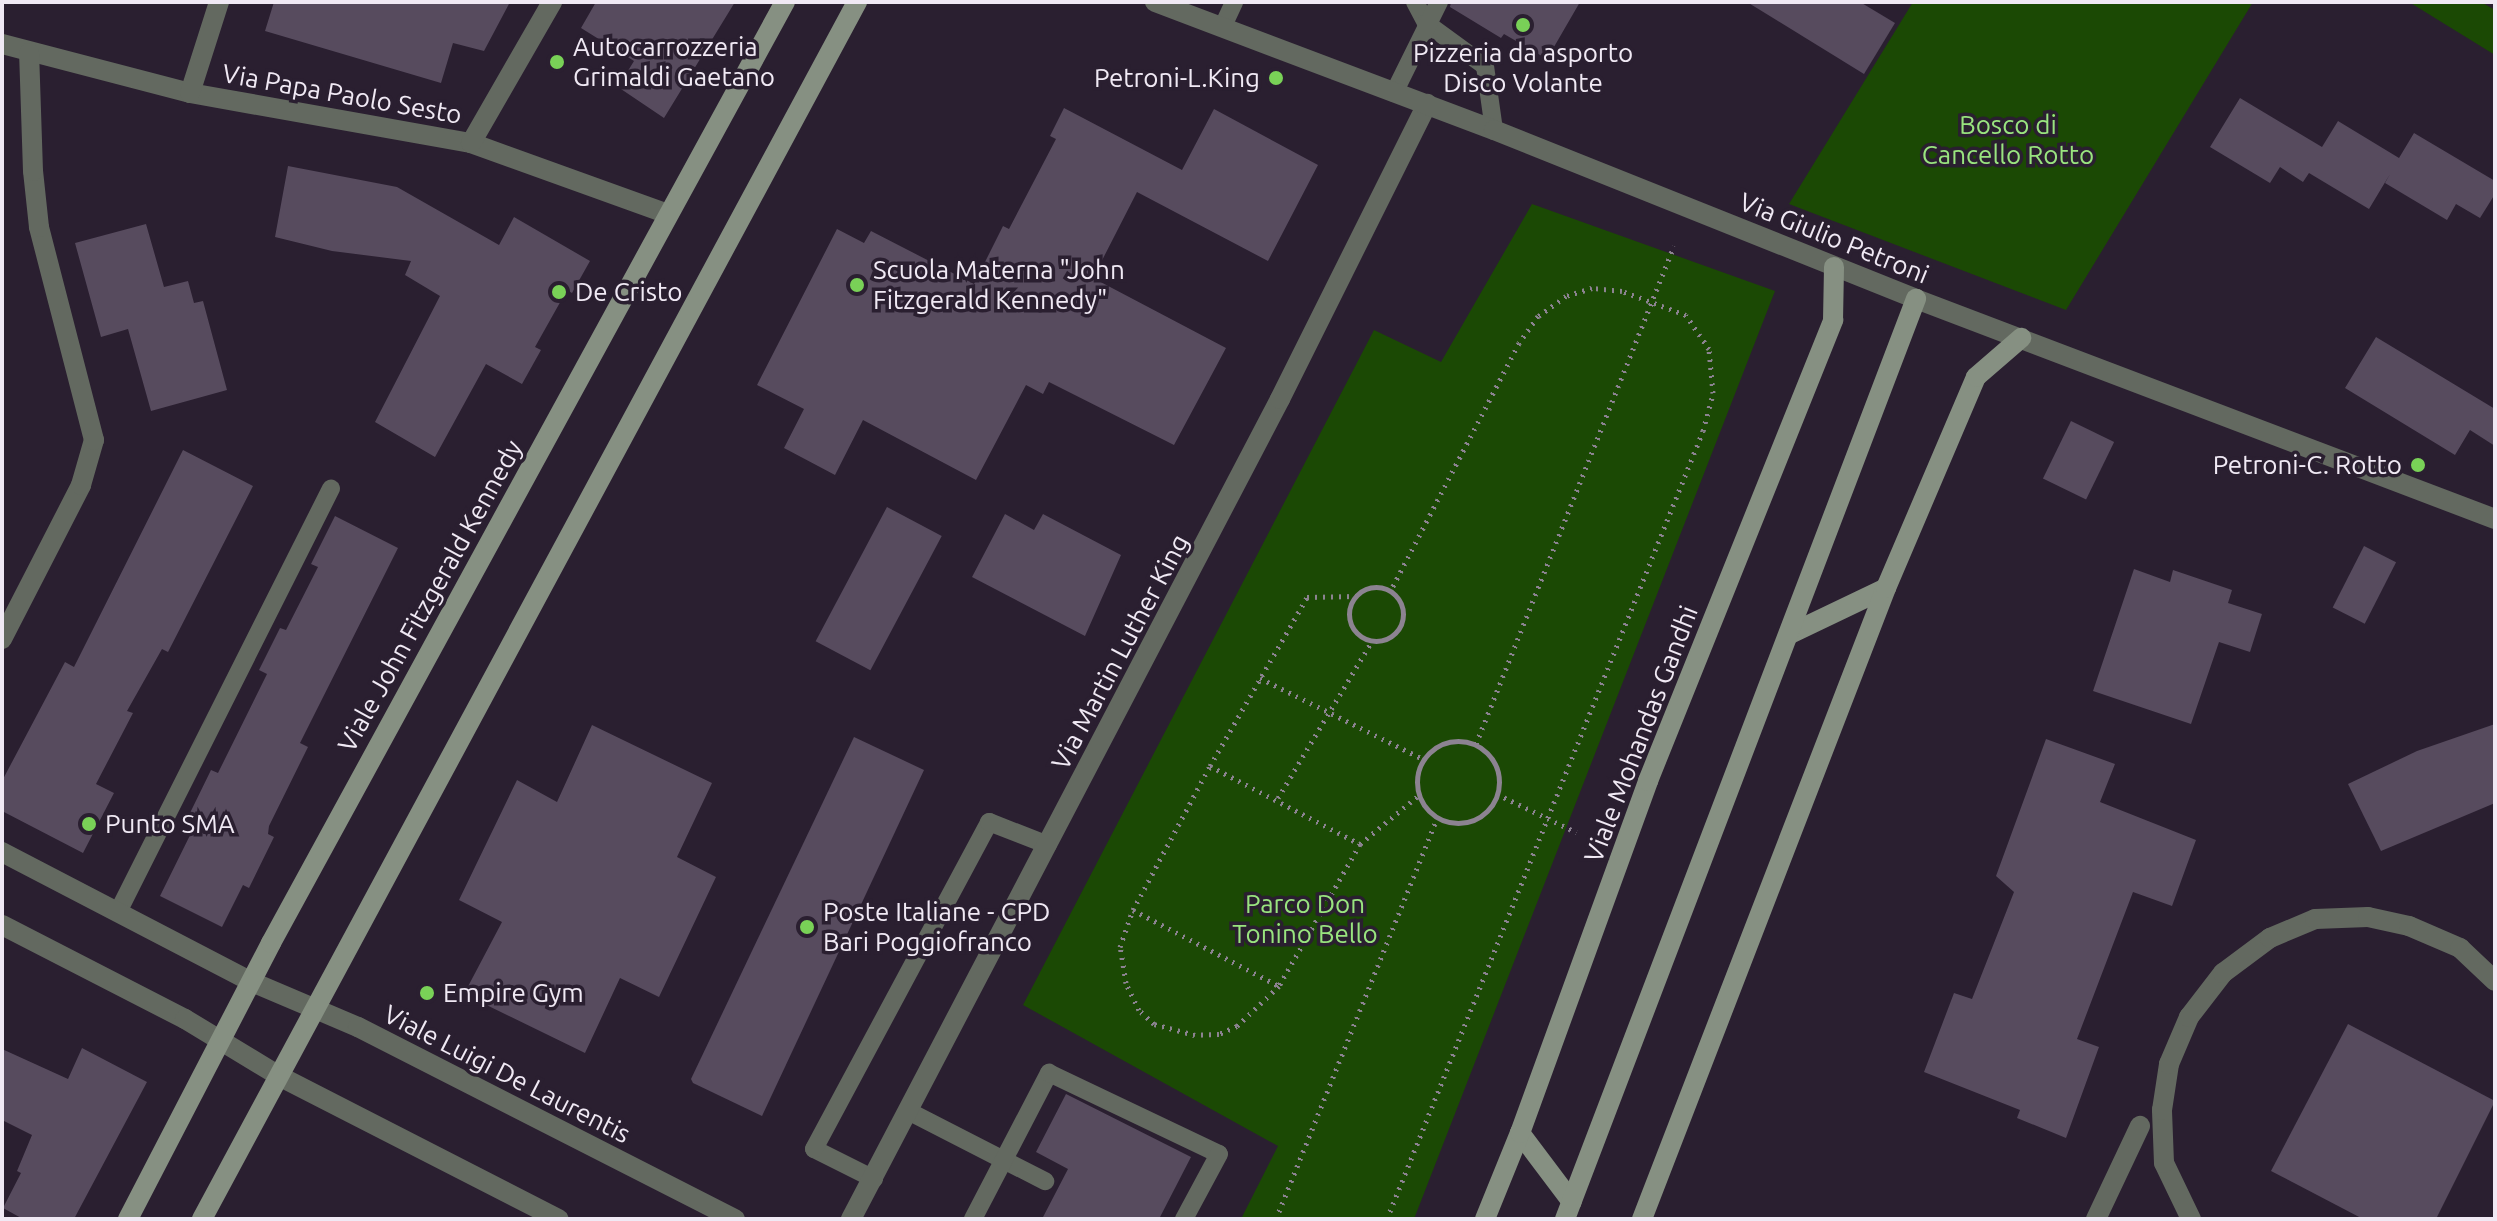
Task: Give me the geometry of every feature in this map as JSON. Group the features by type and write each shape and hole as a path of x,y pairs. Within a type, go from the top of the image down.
{"main road":[{"name":"Viale John Fitzgerald Kennedy","path":"128,1219 220,1040 785,2"},
{"path":"202,1219 857,2"},
{"name":"Viale Mohandas Gandhi","path":"1485,1219 1520,1133 1648,781 1833,320 1834,267"},
{"path":"1568,1210 1916,299"},
{"path":"1642,1219 1886,588 1976,377 2021,338"},
{"path":"1790,634 1886,588"},
{"path":"1520,1133 1568,1210"}],"street":[{"path":"190,93 219,2"},
{"path":"471,143 552,2"},
{"name":"Via Giulio Petroni","path":"1155,2 1494,130 1916,299 2495,519"},
{"name":"Via Papa Paolo Sesto","path":"2,44 190,93 471,143 668,214"},
{"path":"2,639 81,485 94,440 39,227 33,171 29,53"},
{"name":"Via Martin Luther King","path":"851,1219 910,1112 1280,399 1427,104"},
{"name":"Viale Luigi De Laurentis","path":"2,852 252,982 316,1007 735,1219"},
{"path":"2191,1219 2164,1163 2162,1110 2169,1064 2189,1017 2223,973 2270,938 2315,919 2368,917 2409,926 2460,948 2495,981"},
{"path":"2,925 220,1040 279,1076 559,1219"},
{"path":"2096,1219 2140,1126"}],"lane":[{"path":"1223,26 1234,2"},
{"path":"1415,2 1426,23 1485,66 1494,130"},
{"path":"1394,93 1439,2"},
{"path":"118,912 331,488"},
{"path":"874,1179 814,1149 989,822 1048,845"},
{"path":"973,1219 1049,1073 1219,1154 1184,1219"},
{"path":"910,1112 1045,1181"}],"path":[{"path":"1476,744 1674,246"},
{"path":"1387,1219 1703,431 1713,393 1709,349 1686,315 1622,291 1592,288 1566,296 1538,316 1519,343 1391,590"},
{"path":"1356,596 1349,619 1358,635 1372,641 1390,638 1403,621 1403,607 1391,590 1372,586 1356,596 1307,597 1210,766 1133,910 1120,947 1122,967 1139,1010 1154,1024 1179,1033 1219,1034 1237,1026 1279,986 1360,844 1419,795"},
{"path":"1278,798 1327,711 1372,641"},
{"path":"1260,678 1423,759"},
{"path":"1449,741 1476,744 1493,760 1498,773 1497,794 1491,807 1472,820 1454,823 1437,818 1419,795 1416,781 1423,759 1436,746 1449,741"},
{"path":"1210,766 1278,798 1360,844"},
{"path":"1497,794 1576,832"},
{"path":"1276,1219 1437,818"},
{"path":"1133,910 1279,986"}],"green space":[{"name":"Bosco di Cancello Rotto","path":"1913,2 2253,2 2066,310 1789,204"},
{"path":"2409,2 2481,2 2495,10 2495,55"},
{"name":"Parco Don Tonino Bello","path":"1532,204 1775,291 1414,1219 1241,1219 1278,1146 1023,1005 1374,330 1441,362"}],"building":[{"path":"274,2 510,2 484,51 453,43 441,83 265,31"},
{"path":"596,2 735,2 664,118 618,87 634,61 581,28"},
{"path":"1451,2 1580,2 1547,59 1504,34 1501,38 1450,7"},
{"path":"1747,2 1860,2 1895,23 1864,74"},
{"path":"2240,98 2322,147 2338,121 2399,158 2414,133 2495,181 2495,194 2480,218 2456,204 2447,220 2385,183 2390,174 2369,209 2309,173 2303,182 2280,167 2270,183 2210,147"},
{"path":"1064,108 1182,170 1214,109 1318,165 1268,261 1137,192 1093,278 1226,348 1174,445 1049,382 1043,394 1026,385 976,480 863,420 835,475 784,448 804,409 757,385 837,229 864,243 871,231 974,284 1003,226 1009,229 1056,139 1050,136"},
{"path":"288,166 397,187 499,245 514,217 590,261 572,293 567,290 535,347 541,350 522,384 486,364 435,457 375,422 440,296 405,275 411,261 332,251 275,237"},
{"path":"146,224 164,287 188,281 194,303 203,301 227,390 151,411 128,329 101,337 75,243"},
{"path":"2376,337 2495,409 2495,446 2470,430 2455,455 2345,388"},
{"path":"2071,421 2114,442 2086,500 2043,479"},
{"path":"183,450 253,486 168,652 162,649 127,711 133,713 96,784 114,793 83,853 2,811 2,781 65,662 74,667"},
{"path":"887,507 942,536 870,670 816,641"},
{"path":"1005,514 1034,530 1043,514 1121,555 1085,636 972,577"},
{"path":"335,516 398,548 300,743 308,747 269,826 268,834 274,837 249,888 243,885 222,927 160,896 199,817 190,813 211,770 218,773 267,674 259,670 280,628 286,630 318,567 311,564"},
{"path":"2364,546 2396,562 2365,624 2333,607"},
{"path":"2134,569 2170,582 2173,570 2232,590 2228,603 2262,614 2250,652 2219,642 2191,724 2093,691"},
{"path":"2495,724 2495,803 2381,851 2348,784 2417,751"},
{"path":"592,725 712,783 677,857 716,877 659,997 620,978 585,1053 464,994 502,922 459,900 517,780 557,802"},
{"name":"Poste Italiane - CPD Bari Poggiofranco","path":"854,737 924,770 762,1116 693,1083 691,1079"},
{"path":"2046,739 2115,764 2100,802 2196,840 2172,906 2133,892 2077,1039 2099,1047 2066,1138 2017,1118 2020,1110 1924,1072 1954,993 1972,999 2014,892 1996,876"},
{"path":"2348,1024 2495,1101 2436,1219 2363,1219 2271,1171"},
{"path":"82,1048 147,1082 74,1219 23,1219 3,1208 21,1173 17,1171 32,1135 2,1120 2,1049 68,1079"},
{"path":"1066,1094 1191,1157 1159,1219 1042,1219 1068,1169 1036,1152"}],"place":[{"name":"Pizzeria da asporto Disco Volante","path":"1523,25"},
{"name":"Autocarrozzeria Grimaldi Gaetano","path":"557,62"},
{"name":"Petroni-L.King","path":"1276,78"},
{"name":"Scuola Materna \"John Fitzgerald Kennedy\"","path":"857,285"},
{"name":"De Cristo","path":"559,292"},
{"name":"Petroni-C. Rotto","path":"2418,465"},
{"name":"Punto SMA","path":"89,824"},
{"name":"Poste Italiane - CPD Bari Poggiofranco","path":"807,927"},
{"name":"Empire Gym","path":"427,993"}]}
